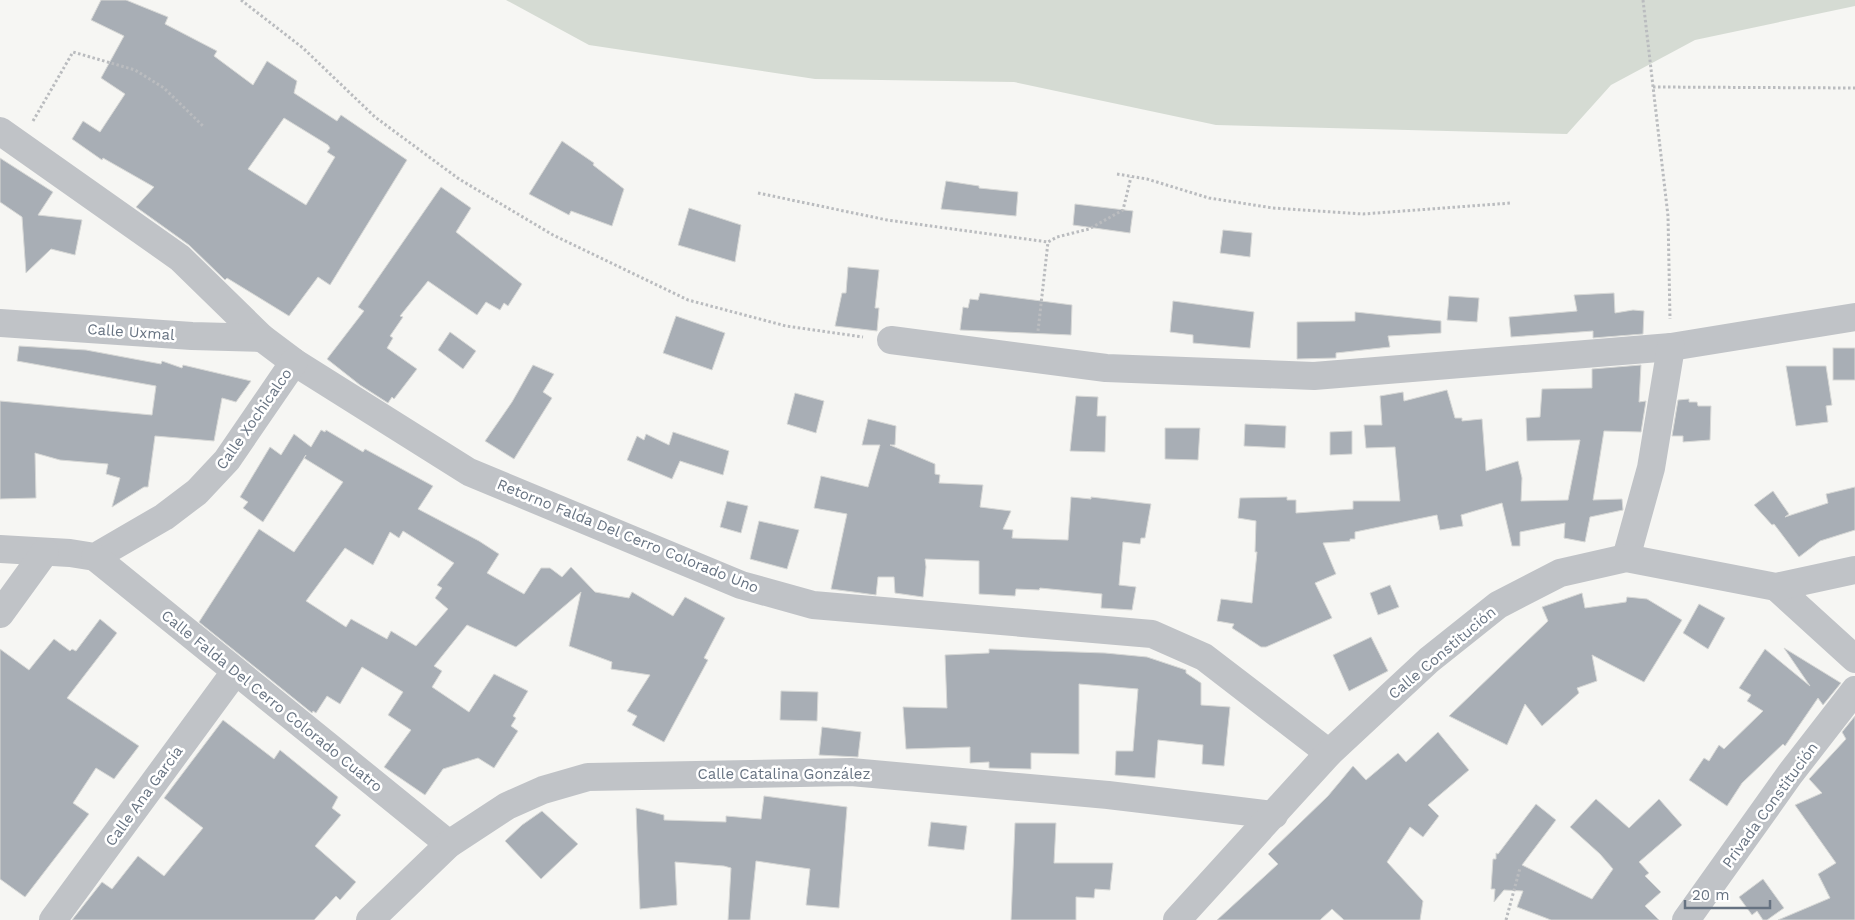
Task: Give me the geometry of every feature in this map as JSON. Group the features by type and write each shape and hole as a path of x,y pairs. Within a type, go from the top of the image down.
{"street":[{"name":"Retorno Falda Del Cerro Colorado Uno","path":"9,138 180,258 262,338 294,362 470,472 741,585 813,605 1152,634 1204,657 1329,753"},
{"path":"891,340 1106,368 1314,376 1671,347 1855,317"},
{"name":"Calle Uxmal","path":"0,323 192,336 262,338"},
{"path":"1626,558 1651,468 1671,347"},
{"name":"Calle Xochicalco","path":"95,556 164,517 197,492 227,460 294,362"},
{"path":"0,549 70,552 95,556"},
{"path":"0,614 45,552"},
{"name":"Calle Falda Del Cerro Colorado Cuatro","path":"95,556 235,672 449,844"},
{"name":"Calle Constitución","path":"1177,920 1329,753 1429,660 1498,605 1560,573 1626,558 1776,587 1855,570"},
{"path":"1776,587 1855,659"},
{"name":"Calle Ana García","path":"52,920 235,672"},
{"name":"Privada Constitución","path":"1686,920 1790,774 1855,690"},
{"name":"Calle Catalina González","path":"370,920 449,844 507,806 542,790 588,777 851,772 1108,795 1274,815"}],"path":[{"path":"241,0 303,48 375,117 459,179 553,235 688,300 786,326 832,334 891,340"},
{"path":"1643,0 1668,216 1671,347"},
{"path":"9,138 73,52 134,70 164,88 204,127"},
{"path":"1653,87 1855,88"},
{"path":"1117,174 1209,198 1273,208 1327,212 1363,214 1511,203"},
{"path":"758,192 887,220 1048,242 1057,237 1089,229 1123,210 1131,177"},
{"path":"1036,359 1043,270 1048,242"},
{"path":"1506,920 1520,868"}],"shaded area":[{"path":"506,0 1855,0 1855,6 1695,40 1611,85 1567,134 1216,125 1014,82 815,79 589,45"}],"building":[{"path":"101,0 126,0 168,17 165,24 217,51 214,56 253,85 267,61 297,81 294,93 337,121 341,115 407,160 330,285 318,277 289,316 227,278 225,280 189,245 136,207 154,187 103,158 102,160 72,139 83,121 100,132 125,94 101,78 124,36 91,20","holes":["284,118 330,148 327,152 335,157 306,205 248,169"]},
{"path":"562,141 594,163 593,165 624,189 612,226 571,211 569,215 529,194"},
{"path":"0,158 53,192 38,215 82,220 75,255 51,249 26,273 22,217 0,202"},
{"path":"946,181 979,186 979,188 1018,192 1016,216 941,209"},
{"path":"441,187 471,208 456,232 522,284 508,306 504,303 500,310 486,302 477,315 428,281 400,316 403,317 390,336 393,338 387,348 417,369 394,399 392,397 388,403 360,385 327,359 364,311 358,307"},
{"path":"1075,204 1133,211 1130,233 1073,225"},
{"path":"689,208 741,225 735,262 678,245"},
{"path":"1223,230 1252,233 1250,257 1220,253"},
{"path":"848,267 879,270 875,308 879,308 877,331 835,326 842,293 846,293"},
{"path":"980,293 1072,305 1071,335 960,330 963,307 968,308 970,299 978,300"},
{"path":"1614,293 1615,313 1633,310 1644,311 1643,334 1593,338 1593,331 1511,337 1509,317 1577,311 1574,295"},
{"path":"1449,296 1479,298 1477,322 1447,320"},
{"path":"1173,301 1254,312 1250,348 1193,343 1193,335 1170,332"},
{"path":"1355,312 1441,321 1441,333 1388,336 1390,347 1336,353 1336,358 1297,359 1297,322 1355,321"},
{"path":"676,316 725,333 712,370 663,353"},
{"path":"450,332 476,351 463,369 438,350"},
{"path":"19,346 86,350 161,364 162,361 182,368 183,365 251,381 236,402 222,398 214,441 155,436 148,487 144,487 112,507 120,478 106,474 108,464 60,460 35,453 36,498 0,499 0,401 152,415 156,386 17,361"},
{"path":"1833,348 1855,348 1855,380 1833,380"},
{"path":"533,365 554,374 543,392 552,398 514,459 485,441 512,402"},
{"path":"1641,365 1639,402 1646,401 1641,432 1604,431 1593,500 1622,499 1623,510 1590,517 1585,542 1564,538 1565,523 1520,532 1520,546 1512,546 1502,503 1461,515 1463,526 1440,530 1437,515 1355,532 1355,539 1350,539 1350,541 1323,543 1336,574 1315,583 1332,618 1266,647 1261,647 1232,628 1234,624 1217,621 1221,599 1252,603 1257,552 1255,552 1256,521 1238,518 1240,498 1287,497 1287,500 1296,500 1296,513 1353,509 1353,501 1400,501 1395,447 1366,448 1364,425 1382,425 1380,396 1403,392 1404,401 1447,390 1455,418 1462,418 1462,421 1482,419 1486,471 1518,461 1522,478 1521,501 1568,500 1580,440 1527,441 1526,418 1540,417 1542,389 1592,388 1592,369"},
{"path":"1786,366 1826,366 1832,405 1826,406 1828,422 1796,426"},
{"path":"795,393 824,401 816,433 787,424"},
{"path":"1076,396 1098,397 1097,416 1106,416 1105,452 1070,451"},
{"path":"1689,399 1689,402 1697,402 1698,406 1711,406 1710,440 1683,442 1683,436 1672,436 1678,400"},
{"path":"868,419 896,426 895,445 890,445 935,464 935,474 940,475 939,483 983,485 980,507 1011,511 1003,529 1013,530 1012,538 1068,540 1071,497 1091,499 1091,497 1151,504 1145,538 1141,538 1140,544 1123,542 1119,585 1136,587 1132,610 1101,608 1102,594 1040,588 1039,590 1016,589 1015,596 979,594 979,561 925,559 923,597 895,593 894,577 878,577 876,595 831,589 847,514 814,508 821,476 868,487 880,445 862,445"},
{"path":"1245,424 1286,426 1285,448 1244,446"},
{"path":"1165,428 1200,428 1198,460 1165,459"},
{"path":"321,430 325,432 326,430 363,452 365,449 433,486 418,509 479,541 499,554 487,573 524,594 541,568 550,568 562,577 571,567 595,592 629,598 632,592 673,616 685,597 725,618 704,658 708,660 664,742 632,725 637,716 627,711 650,675 611,669 612,662 569,646 581,592 516,647 467,625 434,666 442,671 432,687 469,712 494,674 528,691 513,716 516,718 511,726 518,731 494,768 478,758 443,769 425,795 384,767 411,730 388,715 403,692 362,667 340,704 327,696 316,713 313,711 312,713 199,622 259,529 294,552 343,482 304,458 263,522 243,508 248,502 240,497 270,447 281,455 294,434 311,447","holes":["403,531 454,563 437,585 442,588 435,598 448,609 416,646 391,631 387,639 351,619 346,627 306,601 345,548 373,565 390,532 399,538"]},
{"path":"1352,431 1352,454 1330,455 1330,432"},
{"path":"673,432 729,451 723,475 680,461 672,479 627,460 637,436 644,440 646,434 669,445"},
{"path":"1855,487 1855,530 1820,541 1799,557 1774,524 1772,525 1754,505 1773,491 1789,514 1785,517 1828,503 1826,494"},
{"path":"727,501 748,506 741,533 720,527"},
{"path":"759,521 799,530 787,569 750,559"},
{"path":"1390,585 1399,607 1378,615 1370,593"},
{"path":"1582,593 1585,608 1626,602 1627,597 1647,599 1682,620 1644,682 1592,655 1597,681 1577,688 1579,693 1542,726 1525,704 1507,745 1449,716 1548,621 1542,607"},
{"path":"1699,604 1725,618 1708,649 1683,633"},
{"path":"100,619 117,633 67,698 139,746 114,779 96,768 73,803 89,814 25,897 0,879 0,649 29,670 54,639 70,651 72,649 76,651"},
{"path":"1371,637 1388,671 1349,691 1333,655"},
{"path":"1784,648 1841,683 1823,705 1818,698 1785,746 1783,744 1742,783 1727,806 1689,780 1704,758 1709,761 1719,745 1724,749 1763,711 1747,701 1751,695 1739,688 1765,649 1810,686"},
{"path":"989,649 1105,653 1147,657 1186,670 1186,673 1201,683 1201,705 1230,707 1224,766 1202,764 1203,745 1158,740 1155,778 1115,775 1116,751 1133,751 1138,689 1079,684 1079,754 1031,753 1031,769 989,768 989,762 970,763 970,747 906,749 903,707 947,708 945,655 989,653"},
{"path":"781,691 818,692 817,721 780,720"},
{"path":"1855,716 1855,920 1778,920 1830,898 1818,874 1836,863 1795,805 1822,793 1809,779 1846,739 1842,732"},
{"path":"223,720 274,759 280,750 338,797 332,808 341,815 315,846 356,882 340,900 336,896 314,920 72,920 102,882 112,889 138,856 164,876 203,828 164,798"},
{"path":"822,727 861,732 858,757 819,755"},
{"path":"1438,732 1469,770 1428,805 1439,816 1423,837 1410,827 1387,862 1423,901 1420,920 1344,920 1332,909 1320,920 1217,920 1278,864 1268,854 1328,796 1353,766 1366,780 1398,753 1406,762"},
{"path":"764,796 847,807 839,908 806,905 810,869 756,861 750,920 728,920 731,868 724,866 675,862 677,905 640,909 636,808 664,815 664,820 726,822 726,816 761,819"},
{"path":"1596,799 1629,828 1659,799 1682,825 1639,862 1649,873 1645,876 1661,892 1645,906 1659,920 1551,920 1517,907 1523,891 1504,890 1494,902 1495,889 1491,889 1493,859 1496,859 1496,853 1498,854 1536,804 1556,820 1522,865 1592,899 1613,869 1600,854 1570,827"},
{"path":"542,811 578,844 541,879 505,841 522,825"},
{"path":"931,822 967,826 964,850 928,846"},
{"path":"1015,823 1056,823 1054,863 1113,863 1110,890 1095,889 1094,898 1076,897 1076,920 1011,920"},
{"path":"1763,879 1784,908 1767,920 1763,920 1757,911 1752,915 1739,897"}]}
